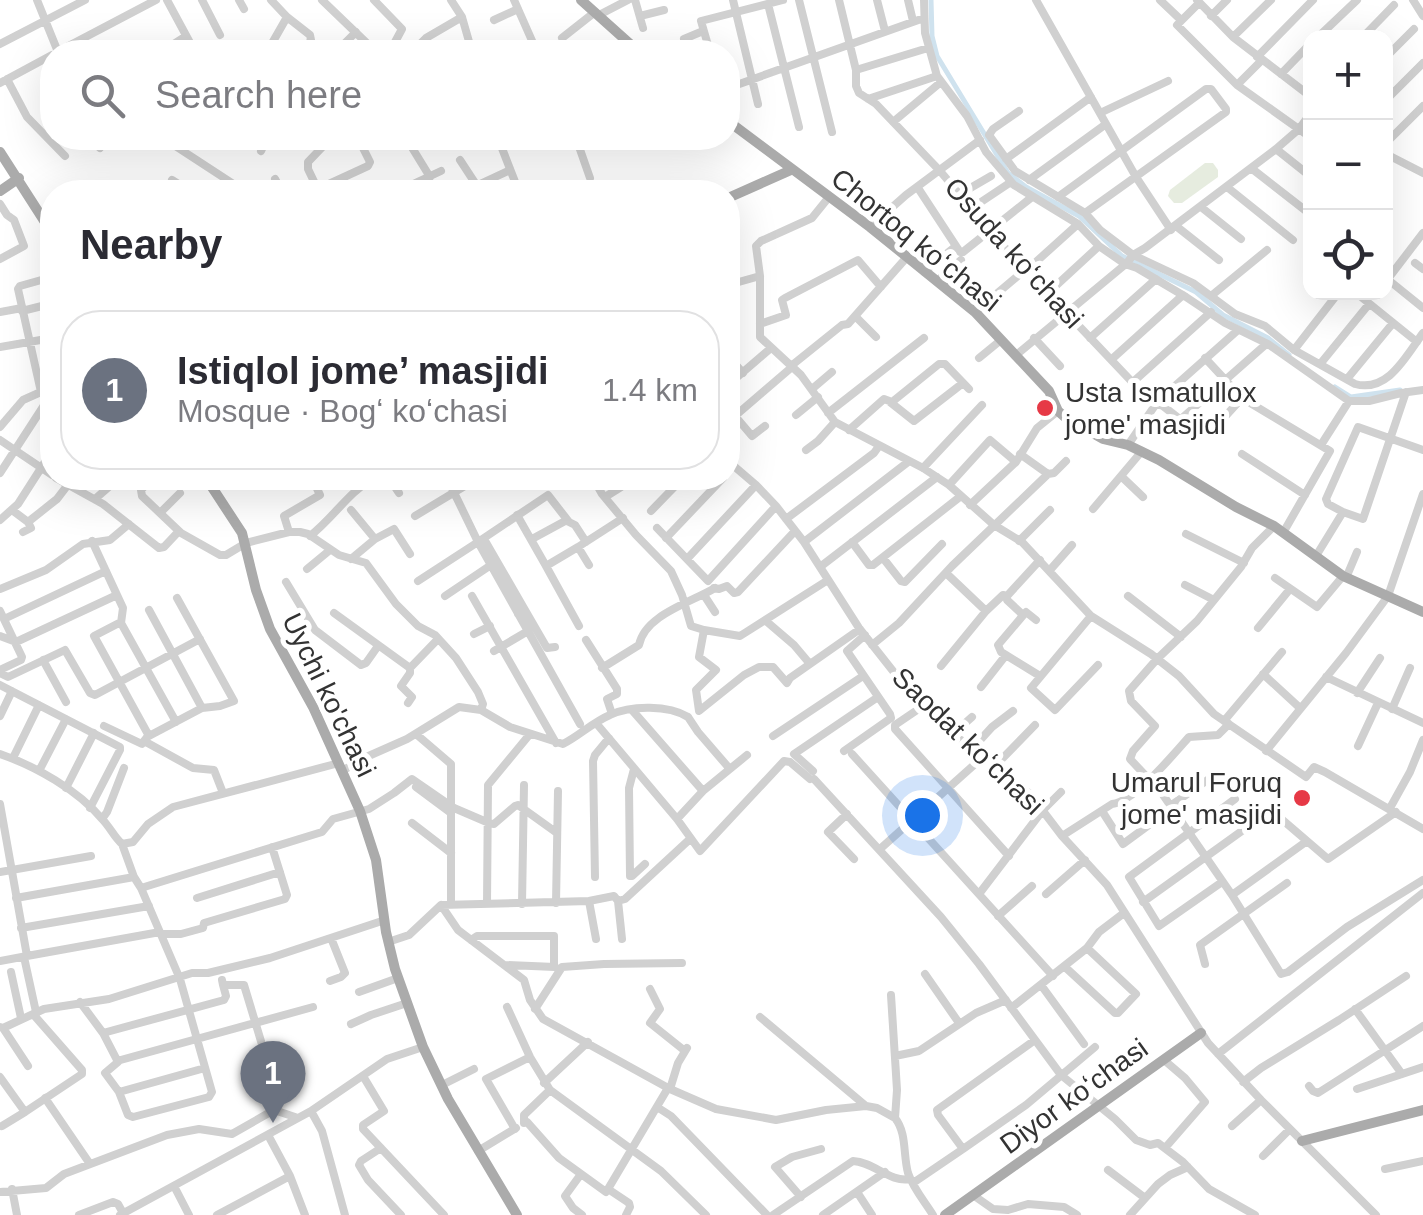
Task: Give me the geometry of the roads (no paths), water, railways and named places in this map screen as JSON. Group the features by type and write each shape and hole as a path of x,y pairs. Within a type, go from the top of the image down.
{"main road":[{"path":"581,0 626,40"},
{"name":"Chortoq koʻchasi","path":"740,131 975,312 1049,390 1058,411 1103,439 1142,451 1278,530 1344,577 1423,612"},
{"path":"0,142 40,213"},
{"path":"0,152 19,178"},
{"path":"740,193 791,170"},
{"path":"0,190 19,178"},
{"name":"Uychi ko'chasi","path":"214,490 238,524 270,628 314,708 360,811 376,860 388,942 424,1047 514,1211"},
{"name":"Diyor koʻchasi","path":"945,1215 1191,1040 1205,1038"},
{"path":"1302,1141 1423,1110"}],"street":[{"path":"37,0 53,40"},
{"path":"0,31 2,43 85,0"},
{"path":"81,40 156,0"},
{"path":"167,0 188,40"},
{"path":"202,0 220,36"},
{"path":"271,0 311,40"},
{"path":"322,0 364,40"},
{"path":"374,0 402,29 396,40"},
{"path":"451,0 462,17 469,40"},
{"path":"562,38 596,13 632,0 644,28"},
{"path":"733,0 758,104"},
{"path":"706,40 701,22 783,0"},
{"path":"799,0 832,132"},
{"name":"Osuda koʻchasi","path":"839,0 857,90 894,122 1152,403 1163,406 1180,420"},
{"path":"877,0 885,31"},
{"path":"908,0 914,21"},
{"path":"924,0 928,48 939,79 968,116 998,168 1011,182 1078,224 1098,246 1193,283 1235,314 1264,326 1294,350 1366,386 1386,380 1423,333"},
{"path":"1036,0 1136,177 1173,228 1219,260"},
{"path":"1160,0 1181,20"},
{"path":"1211,16 1227,0"},
{"path":"1234,38 1270,0"},
{"path":"1237,85 1313,0"},
{"path":"1325,30 1356,0"},
{"path":"1413,0 1423,16"},
{"path":"1303,89 1259,59 1198,2 1177,25 1237,85 1303,132"},
{"path":"494,20 516,4 532,40"},
{"path":"768,4 799,127"},
{"path":"1370,30 1394,5"},
{"path":"640,16 664,10"},
{"path":"275,40 287,17"},
{"path":"424,40 462,17"},
{"path":"740,83 924,18"},
{"path":"1393,50 1414,29"},
{"path":"684,40 703,31"},
{"path":"348,40 356,32"},
{"path":"180,40 186,36"},
{"path":"856,70 928,48"},
{"path":"1280,74 1303,51"},
{"path":"40,62 4,81 40,131"},
{"path":"1393,93 1423,63"},
{"path":"868,99 939,79"},
{"path":"894,122 939,79"},
{"path":"1100,112 1168,80"},
{"path":"1058,197 1208,88 1212,90 1226,112 1085,213"},
{"path":"1006,159 1091,97"},
{"path":"1393,135 1423,106"},
{"path":"1020,111 990,134 1015,171 1085,213 1129,259 1156,279 1268,344 1349,401 1423,390"},
{"path":"1014,356 1129,259 1276,149 1306,120"},
{"path":"1029,180 1106,124"},
{"path":"870,228 980,140"},
{"path":"1276,149 1303,170"},
{"path":"59,150 65,156"},
{"path":"182,150 227,180"},
{"path":"314,180 308,165 318,150"},
{"path":"341,180 368,166 365,150"},
{"path":"413,150 430,177"},
{"path":"503,150 514,180"},
{"path":"580,150 590,178"},
{"path":"1393,158 1423,173"},
{"path":"1412,167 1423,158"},
{"path":"460,160 473,180"},
{"path":"1251,168 1305,210"},
{"path":"423,180 441,170"},
{"path":"489,180 510,170"},
{"path":"960,194 991,176"},
{"path":"972,208 1011,182"},
{"path":"918,188 962,252 1032,196"},
{"path":"1227,188 1294,240"},
{"path":"830,197 812,218 757,243 760,336 815,393 835,422 948,484 994,526 1019,540 1091,616 1157,659 1179,676 1214,714 1266,751 1304,776 1314,767 1423,829"},
{"path":"0,204 14,220 24,246 0,259"},
{"path":"1201,207 1242,239"},
{"path":"975,312 1078,224"},
{"path":"1393,270 1423,234"},
{"path":"924,272 956,246"},
{"path":"1048,292 1098,246"},
{"path":"1211,296 1268,250"},
{"path":"740,412 842,324 847,324 907,258"},
{"path":"760,324 786,315 782,300 785,298 859,260 882,287"},
{"path":"937,281 961,260"},
{"path":"1415,263 1423,270"},
{"path":"740,281 760,276"},
{"path":"1090,338 1156,279"},
{"path":"40,281 18,287 40,388"},
{"path":"1393,284 1423,308"},
{"path":"1112,359 1183,295"},
{"path":"1294,350 1333,300"},
{"path":"1321,363 1360,300"},
{"path":"1367,300 1417,342"},
{"path":"0,312 40,306"},
{"path":"1132,382 1211,312"},
{"path":"854,316 876,337"},
{"path":"1347,379 1393,323"},
{"path":"1128,445 1158,401 1238,330"},
{"path":"828,414 924,338"},
{"path":"1034,338 1060,366"},
{"path":"979,358 1001,340"},
{"path":"0,348 40,341"},
{"path":"1242,398 1212,432 1195,431 1180,420 1264,346"},
{"path":"740,375 771,348"},
{"path":"1206,358 1242,398 1330,452 1305,496 1278,530 1252,548 1244,564 1198,621 1157,659 1128,694 1155,726 1130,755 1133,763 1171,807 1232,895 1278,972 1284,974 1346,927 1423,880"},
{"path":"850,430 884,399 914,421 966,386 942,363 890,402"},
{"path":"740,370 743,373"},
{"path":"796,415 832,372"},
{"path":"1406,392 1392,439 1363,519 1327,503 1357,428 1361,426 1392,439 1423,450"},
{"path":"0,427 19,404 40,393"},
{"path":"1321,445 1349,401"},
{"path":"923,468 982,405"},
{"path":"0,473 40,410"},
{"path":"970,506 1018,458 1032,433 1058,411"},
{"path":"740,422 752,436 765,426"},
{"path":"806,450 835,422"},
{"path":"0,440 40,467"},
{"path":"948,484 990,440 1048,474 1054,474 1066,460"},
{"path":"786,518 879,446"},
{"path":"1093,510 1142,451"},
{"path":"1242,454 1305,496"},
{"path":"804,542 908,462"},
{"path":"0,520 12,510 40,469"},
{"path":"872,645 900,623 1048,474"},
{"name":"Saodat koʻchasi","path":"740,476 756,485 786,518 872,645 923,706 1030,794 1107,885 1218,1054 1376,1215"},
{"path":"820,568 937,476"},
{"path":"1121,476 1143,497"},
{"path":"686,560 756,485"},
{"path":"28,522 64,490"},
{"path":"83,490 161,548 179,531"},
{"path":"95,499 105,490"},
{"path":"141,490 140,494 179,531 222,556 246,543 300,532 330,550 368,564 396,604 415,624 432,632 456,658 478,692 480,710"},
{"path":"288,532 284,516 320,495 318,490"},
{"path":"310,536 356,490"},
{"path":"396,490 399,494"},
{"path":"601,490 645,546 671,571 686,605 690,626 738,637 828,580"},
{"path":"605,497 616,490"},
{"path":"651,510 671,490"},
{"path":"666,538 710,490"},
{"path":"415,516 454,491 580,724"},
{"path":"160,513 180,492"},
{"path":"1266,751 1388,596 1423,494"},
{"path":"418,581 548,495 575,525 589,565"},
{"path":"852,542 870,566 961,496"},
{"path":"602,668 639,646 641,633 652,625 704,595 776,506"},
{"path":"12,510 28,522 31,528 24,532"},
{"path":"350,510 375,540"},
{"path":"1019,540 1050,510"},
{"path":"1316,556 1343,512"},
{"path":"517,515 580,626"},
{"path":"546,566 623,518"},
{"path":"532,540 567,520"},
{"path":"0,589 46,570 81,545 108,541 129,524"},
{"path":"657,528 711,585 727,586 734,592 795,531"},
{"path":"351,559 396,529 410,554"},
{"path":"1186,534 1244,564"},
{"path":"481,540 491,565 521,612 547,648 555,646"},
{"path":"92,541 124,611 121,622 176,722"},
{"path":"882,558 904,582 942,544"},
{"path":"1050,570 1072,545"},
{"path":"307,569 330,550"},
{"path":"1275,578 1319,607 1344,577 1357,552"},
{"path":"942,666 986,612 1040,560"},
{"path":"445,596 491,565"},
{"path":"106,571 2,615 22,658 0,672 8,677 64,650 92,695 200,640"},
{"path":"946,573 986,612"},
{"path":"286,582 315,630 361,664 366,664 378,646"},
{"path":"1185,585 1214,600"},
{"path":"1258,628 1290,589"},
{"path":"0,636 16,642 117,595"},
{"path":"704,595 714,612"},
{"path":"472,596 498,649 556,742"},
{"path":"1006,596 1023,615"},
{"path":"1128,596 1181,637"},
{"path":"104,726 140,744 202,708 234,700 177,598"},
{"path":"149,610 202,708"},
{"path":"1036,620 1028,612 1023,615 998,645 1006,656 1040,676"},
{"path":"334,613 410,668"},
{"path":"1091,616 1031,688 1055,710 1098,664"},
{"path":"766,621 810,664"},
{"path":"84,642 121,622"},
{"path":"474,634 490,626"},
{"path":"699,711 696,690 716,670 699,657 704,630"},
{"path":"498,649 528,632"},
{"path":"688,717 759,667 772,666 787,683 863,632"},
{"path":"863,632 846,651 890,714 890,720 848,753 1053,976"},
{"path":"94,636 147,739 193,768 214,770 223,793"},
{"path":"408,703 412,696 401,686 410,668 438,639"},
{"path":"586,640 618,690 607,700 612,714"},
{"path":"1062,836 1112,804 1130,798 1188,737 1218,734 1282,652"},
{"path":"981,686 1006,656"},
{"path":"1357,693 1380,658"},
{"path":"43,660 66,702"},
{"path":"1392,709 1410,668"},
{"path":"1263,674 1300,708"},
{"path":"773,736 864,676"},
{"path":"1326,678 1423,723"},
{"path":"0,685 119,746 90,808"},
{"path":"0,716 12,691"},
{"path":"878,697 794,754 940,917 1061,1075 1138,1142 1158,1142 1208,1189 1243,1212 1255,1215"},
{"path":"1358,746 1378,703"},
{"path":"13,758 39,705"},
{"path":"923,706 894,728 1010,856"},
{"path":"122,844 133,842 168,809 188,801 341,767 416,734 456,708 480,710 502,724 566,743 612,714 670,709 688,717 729,768"},
{"path":"632,710 703,791"},
{"path":"972,750 1012,711"},
{"path":"954,733 972,716"},
{"path":"39,772 66,719"},
{"path":"596,723 700,851 784,762 812,776"},
{"path":"996,765 1035,725"},
{"path":"66,788 94,734"},
{"path":"416,734 451,764 451,805"},
{"path":"487,904 489,782 530,734"},
{"path":"594,877 593,762 609,738"},
{"path":"895,1056 919,1051 959,1022 1008,1004 1041,985 1087,948 1100,932 1145,906 1271,810 1328,859 1393,810 1423,740"},
{"path":"0,754 66,788 102,819 122,844 180,978 197,1038 206,1068 211,1095 131,1118 106,1073 118,1061 197,1038 313,1007"},
{"path":"677,819 703,791 747,755"},
{"path":"880,849 984,756"},
{"path":"102,819 124,768"},
{"path":"634,769 628,788 630,876 644,864"},
{"path":"141,888 322,832 334,818 379,804 412,779 489,824 514,806 525,808 558,834"},
{"path":"1102,811 1123,844 1209,779"},
{"path":"411,784 451,813 452,904"},
{"path":"522,904 524,786"},
{"path":"556,903 558,791"},
{"path":"979,894 1060,792"},
{"path":"1222,882 1158,926 1129,876 1235,799"},
{"path":"0,804 34,1013 83,1072 2,1126"},
{"path":"847,814 828,832 854,858"},
{"path":"412,822 451,853"},
{"path":"618,900 636,890 690,839"},
{"path":"1232,895 1307,841"},
{"path":"0,961 161,933 182,934 203,928 204,922 285,899 272,847"},
{"path":"0,872 91,856"},
{"path":"1046,894 1085,860"},
{"path":"196,898 280,872"},
{"path":"16,898 134,877"},
{"path":"1205,964 1200,945 1287,883"},
{"path":"998,916 1032,886"},
{"path":"1218,1054 1423,893"},
{"path":"388,942 409,935 441,905 556,903 614,896 618,900 622,939"},
{"path":"589,901 596,940"},
{"path":"441,905 458,930 524,980 535,1009 549,1023 669,1089 716,1108 776,1120 866,1106 895,1118"},
{"path":"22,928 149,906"},
{"path":"28,1066 1,1027 34,1013 119,996 192,973 270,958 385,920"},
{"path":"471,940 477,936 554,936 558,967 535,1009"},
{"path":"330,981 344,974 331,938"},
{"path":"1065,967 1118,1013 1136,994 1087,948"},
{"path":"505,965 682,962"},
{"path":"103,1033 224,1000 220,970"},
{"path":"11,972 21,1018"},
{"path":"925,974 959,1022"},
{"path":"1243,1082 1406,976"},
{"path":"360,992 398,978"},
{"path":"223,984 244,985 270,1071"},
{"path":"1041,985 1084,1044"},
{"path":"478,1150 527,1122 559,1158 606,1192 669,1089 687,1049 650,1023 660,1008 650,989"},
{"path":"891,994 895,1118 902,1132 912,1181 933,1215"},
{"path":"80,1002 118,1061"},
{"path":"351,1024 407,1003"},
{"path":"507,1007 548,1086 666,1176 706,1215"},
{"path":"1355,1009 1402,1074"},
{"path":"760,1017 866,1106"},
{"path":"1309,1086 1318,1093 1423,1026"},
{"path":"963,1148 937,1110 1035,1040"},
{"path":"524,1123 524,1116 588,1042"},
{"path":"79,1215 113,1202 122,1214 311,1111 387,1060 424,1047"},
{"path":"656,1107 671,1116 770,1215 853,1161 912,1181 1026,1105 1094,1047"},
{"path":"515,1129 486,1079 530,1057"},
{"path":"1164,1060 1205,1101 1165,1148"},
{"path":"1358,1089 1423,1067"},
{"path":"118,1092 206,1068"},
{"path":"442,1085 474,1069"},
{"path":"363,1076 384,1111 362,1128 444,1215"},
{"path":"0,1077 25,1112"},
{"path":"45,1098 90,1164"},
{"path":"1232,1126 1261,1100"},
{"path":"0,1192 46,1188 64,1174 166,1135 199,1129 232,1134 271,1110 298,1118"},
{"path":"311,1111 322,1131 345,1215"},
{"path":"1263,1156 1290,1129"},
{"path":"268,1135 305,1215"},
{"path":"381,1148 360,1161 360,1167 400,1215"},
{"path":"801,1197 775,1166 820,1150"},
{"path":"1385,1168 1423,1161"},
{"path":"1130,1215 1170,1175 1188,1168"},
{"path":"1108,1170 1145,1198"},
{"path":"824,1215 884,1172"},
{"path":"581,1174 565,1196 582,1215"},
{"path":"217,1215 290,1176"},
{"path":"174,1186 189,1215"},
{"path":"12,1189 17,1215"},
{"path":"608,1189 630,1204 626,1215"},
{"path":"857,1192 872,1215"},
{"path":"973,1196 994,1212 1026,1204 1051,1210 1064,1208 1078,1215"},
{"path":"1356,1215 1366,1206"},
{"path":"500,1215 514,1211"}],"waterway":[{"path":"931,0 937,56 1008,173 1079,216 1122,256 1196,292 1223,315 1268,338 1289,355"},
{"path":"1335,387 1351,397 1400,390"}],"place":[{"name":"Usta Ismatullox jome' masjidi","path":"1045,408"},
{"name":"Umarul Foruq jome' masjidi","path":"1302,798"},
{"name":"Istiqlol jome’ masjidi","path":"273,1123"}]}
